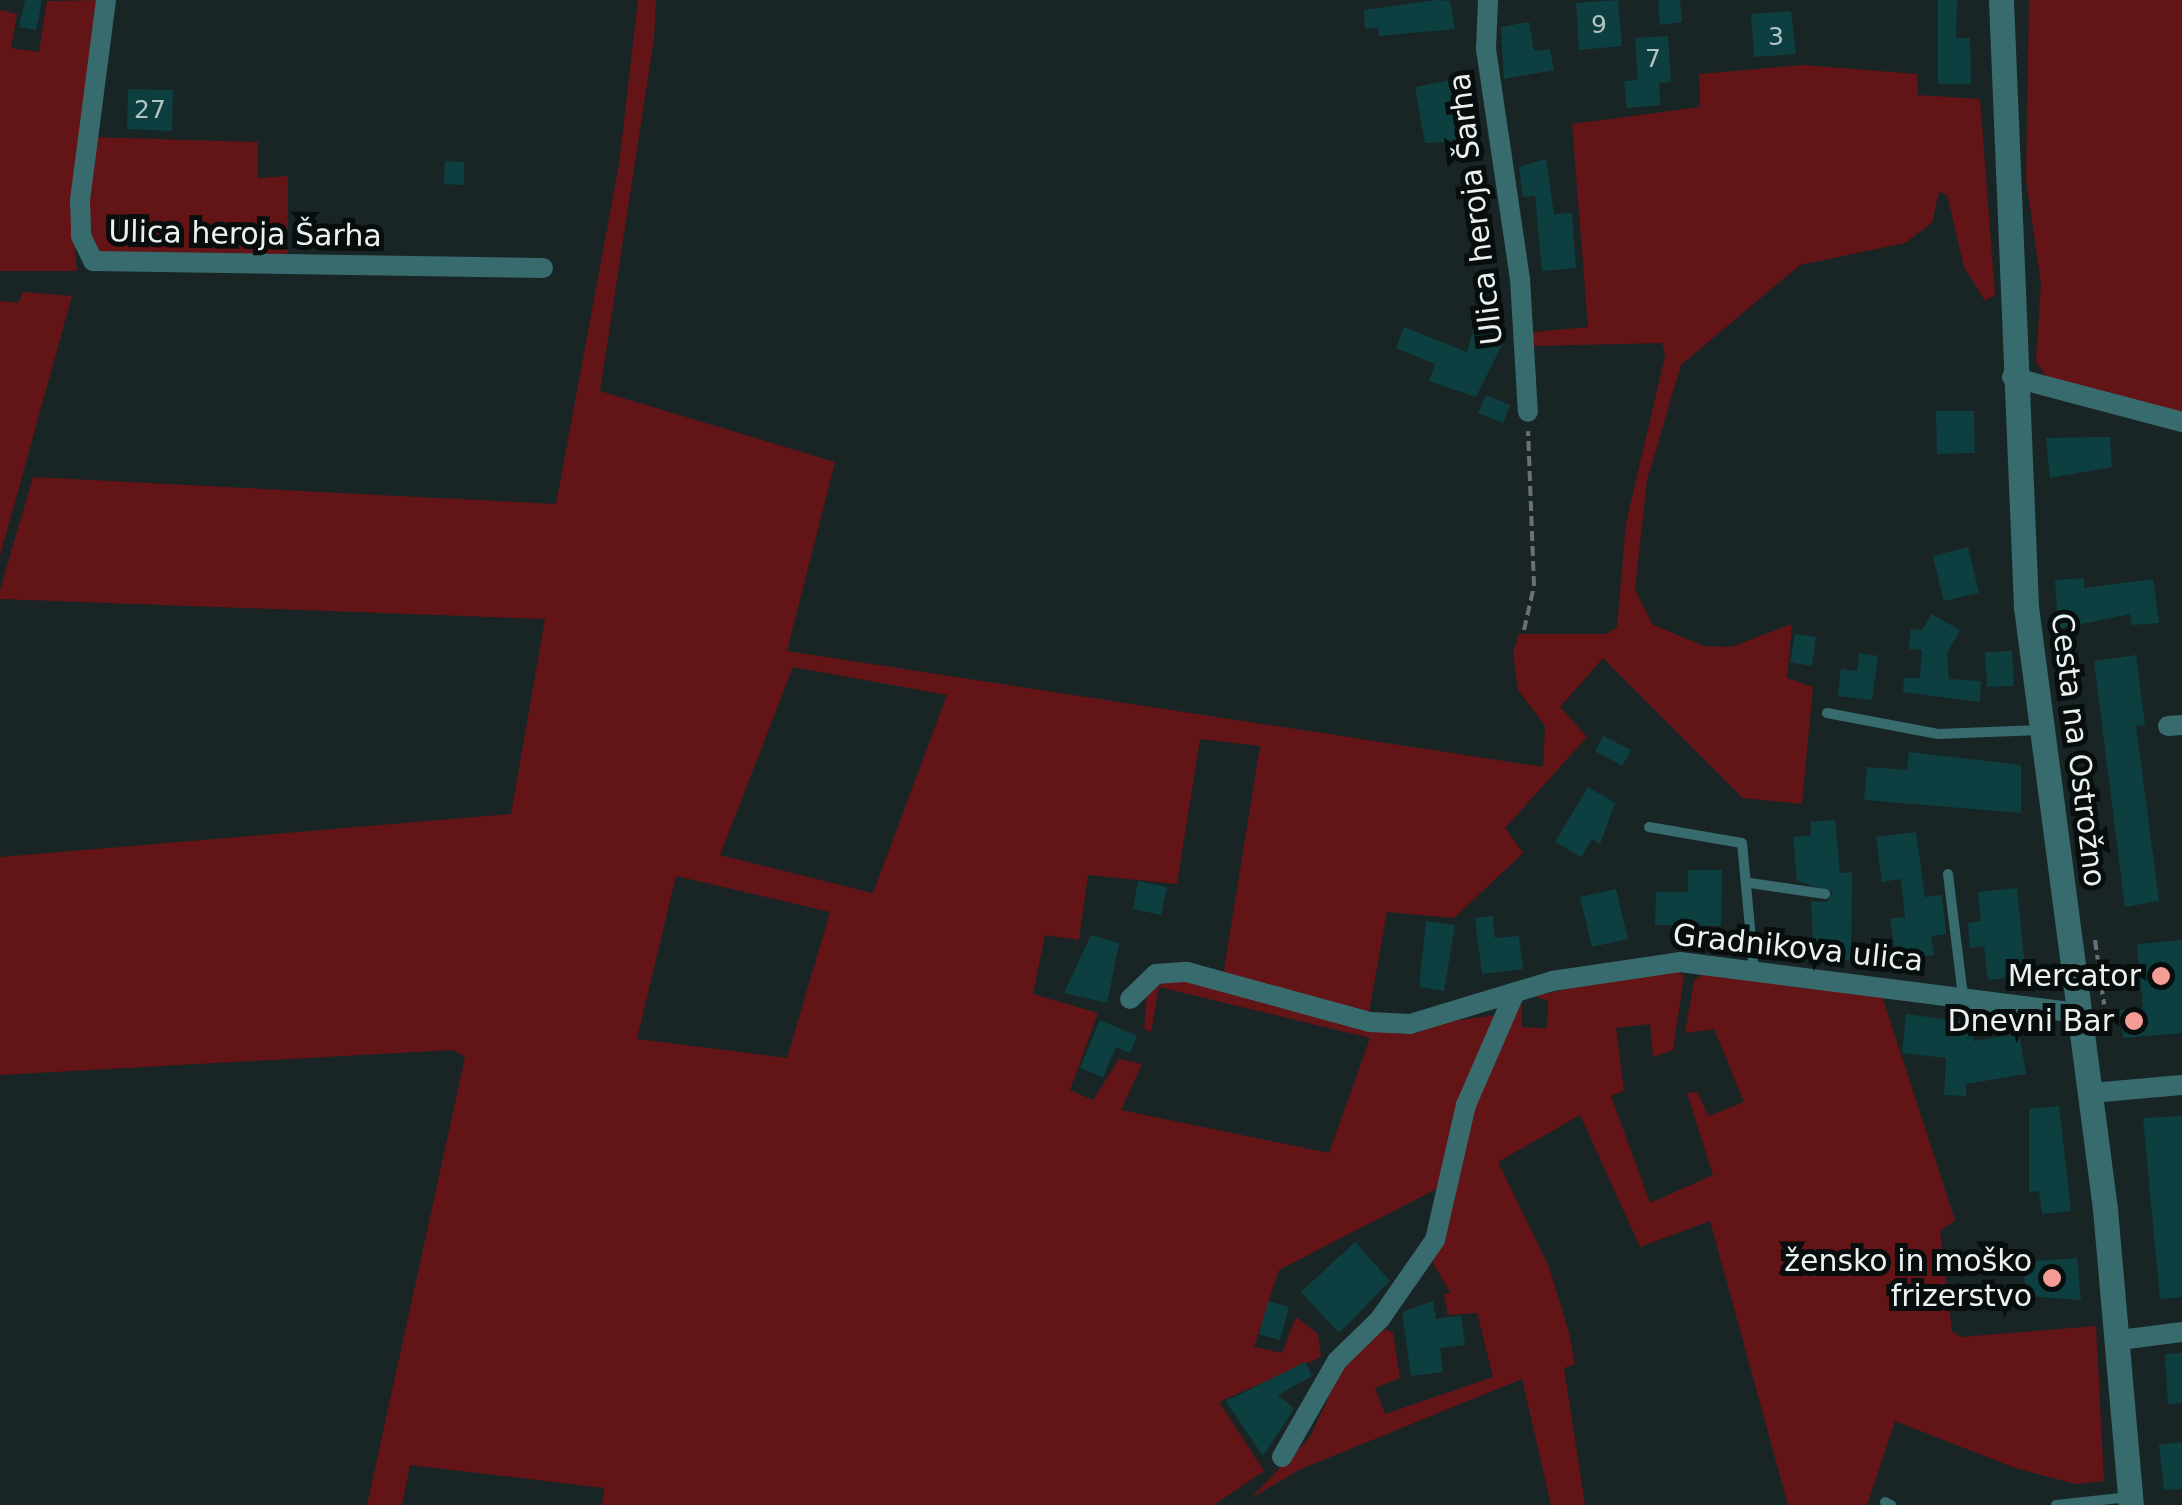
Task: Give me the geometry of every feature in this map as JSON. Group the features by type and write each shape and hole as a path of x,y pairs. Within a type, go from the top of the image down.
{"street":[{"name":"Ulica heroja Šarha","path":"106,0 80,200 81,236 93,261 542,268"},
{"name":"Ulica heroja Šarha","path":"1488,0 1486,48 1520,279 1528,412"},
{"name":"Cesta na Ostrožno","path":"2001,0 2012,377 2042,730 2092,1012 2091,1093 2120,1340 2131,1501"},
{"path":"2012,377 2182,422"},
{"name":"Gradnikova ulica","path":"1130,1000 1166,970 1370,1022 1410,1024 1513,997 1552,981 1650,963 1754,970 2092,1012"},
{"path":"1282,1457 1337,1361 1380,1320 1435,1240 1466,1106 1513,997"},
{"path":"2091,1093 2182,1085"},
{"path":"2120,1340 2182,1332"}],"lane":[{"path":"1826,714 1938,734 2042,730"},
{"path":"1649,827 1734,838 1746,849 1754,970"},
{"path":"1948,874 1963,997"},
{"path":"1750,882 1824,894"},
{"path":"2056,1505 2131,1501"}],"path":[{"path":"1524,630 1534,586 1528,412"},
{"path":"2090,929 2103,960 2092,1012"}],"shaded area":[{"path":"100,0 73,233 77,271 0,271 0,10 17,14 11,48 39,52 47,1"},
{"path":"638,0 656,0 654,38 600,391 835,462 787,651 1543,767 1545,726 1518,690 1513,653 1519,634 1607,634 1617,627 1626,523 1665,356 1662,343 1533,346 1533,332 1588,327 1572,124 1700,107 1699,74 1803,65 1917,74 1918,95 1980,99 1995,295 1985,301 1964,267 1947,195 1939,192 1932,223 1905,243 1800,265 1681,365 1647,480 1635,590 1653,625 1704,646 1731,647 1792,624 1787,678 1813,687 1802,804 1743,798 1603,658 1560,707 1587,737 1505,828 1523,853 1454,918 1387,912 1368,1017 1223,976 1260,746 1200,739 1177,884 1088,875 1079,940 1045,935 1033,994 1098,1013 1070,1090 1093,1100 1119,1059 1142,1064 1121,1110 1329,1153 1370,1038 1159,987 1151,1032 1144,1029 1147,992 1176,976 1380,1031 1496,1015 1448,1183 1279,1270 1254,1347 1282,1353 1296,1317 1318,1334 1321,1357 1219,1402 1264,1471 1214,1505 602,1505 604,1488 410,1465 402,1505 367,1505 465,1057 453,1050 0,1075 0,857 511,814 545,619 0,599 33,477 556,504 619,164","holes":["793,667 947,695 873,893 720,855","676,876 830,912 787,1058 637,1039"]},
{"path":"2029,0 2182,0 2182,416 2046,377 2036,361 2041,284 2026,179"},
{"path":"89,137 258,142 258,178 288,176 288,264 104,258 90,246"},
{"path":"23,292 72,296 0,556 0,301 18,303"},
{"path":"1673,967 1684,976 1673,1050 1653,1057 1650,1024 1616,1028 1624,1091 1611,1096 1650,1203 1713,1175 1687,1093 1697,1092 1709,1116 1744,1102 1714,1029 1685,1033 1694,981 1705,972 1881,993 1955,1220 1940,1231 1952,1331 1960,1337 2096,1326 2104,1481 2075,1484 2015,1468 1895,1421 1867,1505 1788,1505 1710,1221 1640,1247 1580,1115 1498,1162 1549,1267 1569,1333 1575,1364 1564,1368 1585,1505 1551,1505 1522,1379 1301,1469 1251,1498 1310,1437 1346,1360 1385,1329 1393,1333 1400,1378 1375,1388 1385,1414 1493,1377 1477,1313 1448,1315 1444,1295 1450,1292 1433,1263 1466,1122 1522,1001 1522,1027 1547,1028 1548,1001 1534,996"}],"building":[{"path":"25,0 42,0 36,30 19,27"},
{"path":"1618,0 1622,46 1579,50 1576,3"},
{"path":"1658,0 1680,0 1682,22 1660,25"},
{"path":"1938,0 1957,0 1956,38 1970,38 1971,84 1938,84"},
{"path":"1450,1 1455,29 1379,36 1378,28 1365,29 1364,10"},
{"path":"1791,11 1796,54 1754,57 1751,14"},
{"path":"1529,22 1534,51 1550,49 1554,70 1504,79 1501,27"},
{"path":"1668,36 1671,82 1659,83 1660,105 1627,108 1624,81 1638,80 1635,38"},
{"path":"1457,79 1473,141 1425,143 1415,87"},
{"path":"128,89 173,90 172,131 127,129"},
{"path":"1546,159 1554,214 1572,213 1576,268 1542,271 1535,196 1523,197 1519,167"},
{"path":"445,161 464,162 464,185 444,184"},
{"path":"1404,327 1467,352 1474,327 1506,337 1476,397 1429,381 1435,364 1396,348"},
{"path":"1486,395 1510,405 1503,423 1478,413"},
{"path":"1936,411 1974,411 1975,453 1937,454"},
{"path":"2110,437 2112,467 2050,478 2046,438"},
{"path":"1968,547 1979,593 1944,601 1933,556"},
{"path":"2084,578 2084,588 2153,579 2159,623 2132,625 2130,614 2058,629 2055,580"},
{"path":"1931,614 1960,630 1947,654 1949,679 1981,681 1980,702 1903,692 1904,678 1920,678 1922,650 1909,649 1911,629 1922,630"},
{"path":"1795,634 1816,637 1812,666 1790,662"},
{"path":"2012,651 2014,686 1987,687 1985,652"},
{"path":"1859,653 1878,656 1872,700 1838,696 1841,669 1857,671"},
{"path":"2136,655 2145,725 2136,726 2159,901 2125,907 2094,661"},
{"path":"1603,736 1631,750 1622,766 1595,751"},
{"path":"1909,752 2021,765 2021,813 1864,800 1867,767 1907,770"},
{"path":"1588,787 1615,803 1600,844 1592,839 1581,857 1555,842"},
{"path":"1835,820 1840,873 1852,872 1851,960 1814,962 1811,901 1827,902 1833,892 1797,881 1793,837 1811,835 1810,822"},
{"path":"1916,832 1925,897 1942,895 1946,934 1931,936 1934,955 1896,960 1890,919 1905,917 1901,879 1882,882 1876,837"},
{"path":"1688,870 1722,870 1721,926 1655,925 1656,892 1688,892"},
{"path":"1138,881 1167,887 1161,915 1133,909"},
{"path":"2017,888 2026,976 1988,980 1984,946 1970,948 1968,923 1981,921 1978,892"},
{"path":"1616,889 1628,939 1592,947 1580,897"},
{"path":"1493,916 1495,938 1519,936 1523,969 1482,974 1475,918"},
{"path":"1426,921 1455,925 1444,991 1419,987"},
{"path":"1091,935 1119,943 1107,1003 1064,993"},
{"name":"Mercator","path":"2182,940 2182,1033 2123,1038 2120,1010 2143,1008 2137,944"},
{"path":"1906,1014 1974,1023 1973,1041 2019,1033 2026,1074 1966,1084 1966,1096 1944,1095 1946,1058 1902,1053"},
{"path":"1100,1020 1137,1036 1130,1053 1116,1047 1103,1077 1080,1068"},
{"path":"2059,1106 2071,1211 2042,1214 2039,1191 2029,1192 2029,1109"},
{"path":"2182,1116 2182,1297 2160,1299 2143,1118"},
{"path":"1355,1242 1390,1281 1339,1333 1301,1292"},
{"name":"žensko in moško frizerstvo","path":"2077,1258 2081,1300 2026,1296 2023,1262"},
{"path":"1268,1301 1289,1307 1280,1340 1259,1334"},
{"path":"1433,1301 1436,1319 1461,1315 1465,1345 1440,1348 1443,1372 1411,1376 1402,1312"},
{"path":"2182,1353 2182,1403 2168,1404 2165,1354"},
{"path":"1305,1362 1312,1376 1278,1395 1294,1409 1263,1456 1226,1401"},
{"path":"2182,1442 2182,1489 2164,1490 2159,1445"}],"place":[{"name":"Mercator","path":"2161,976"},
{"name":"Dnevni Bar","path":"2134,1021"},
{"name":"žensko in moško frizerstvo","path":"2052,1278"}]}
